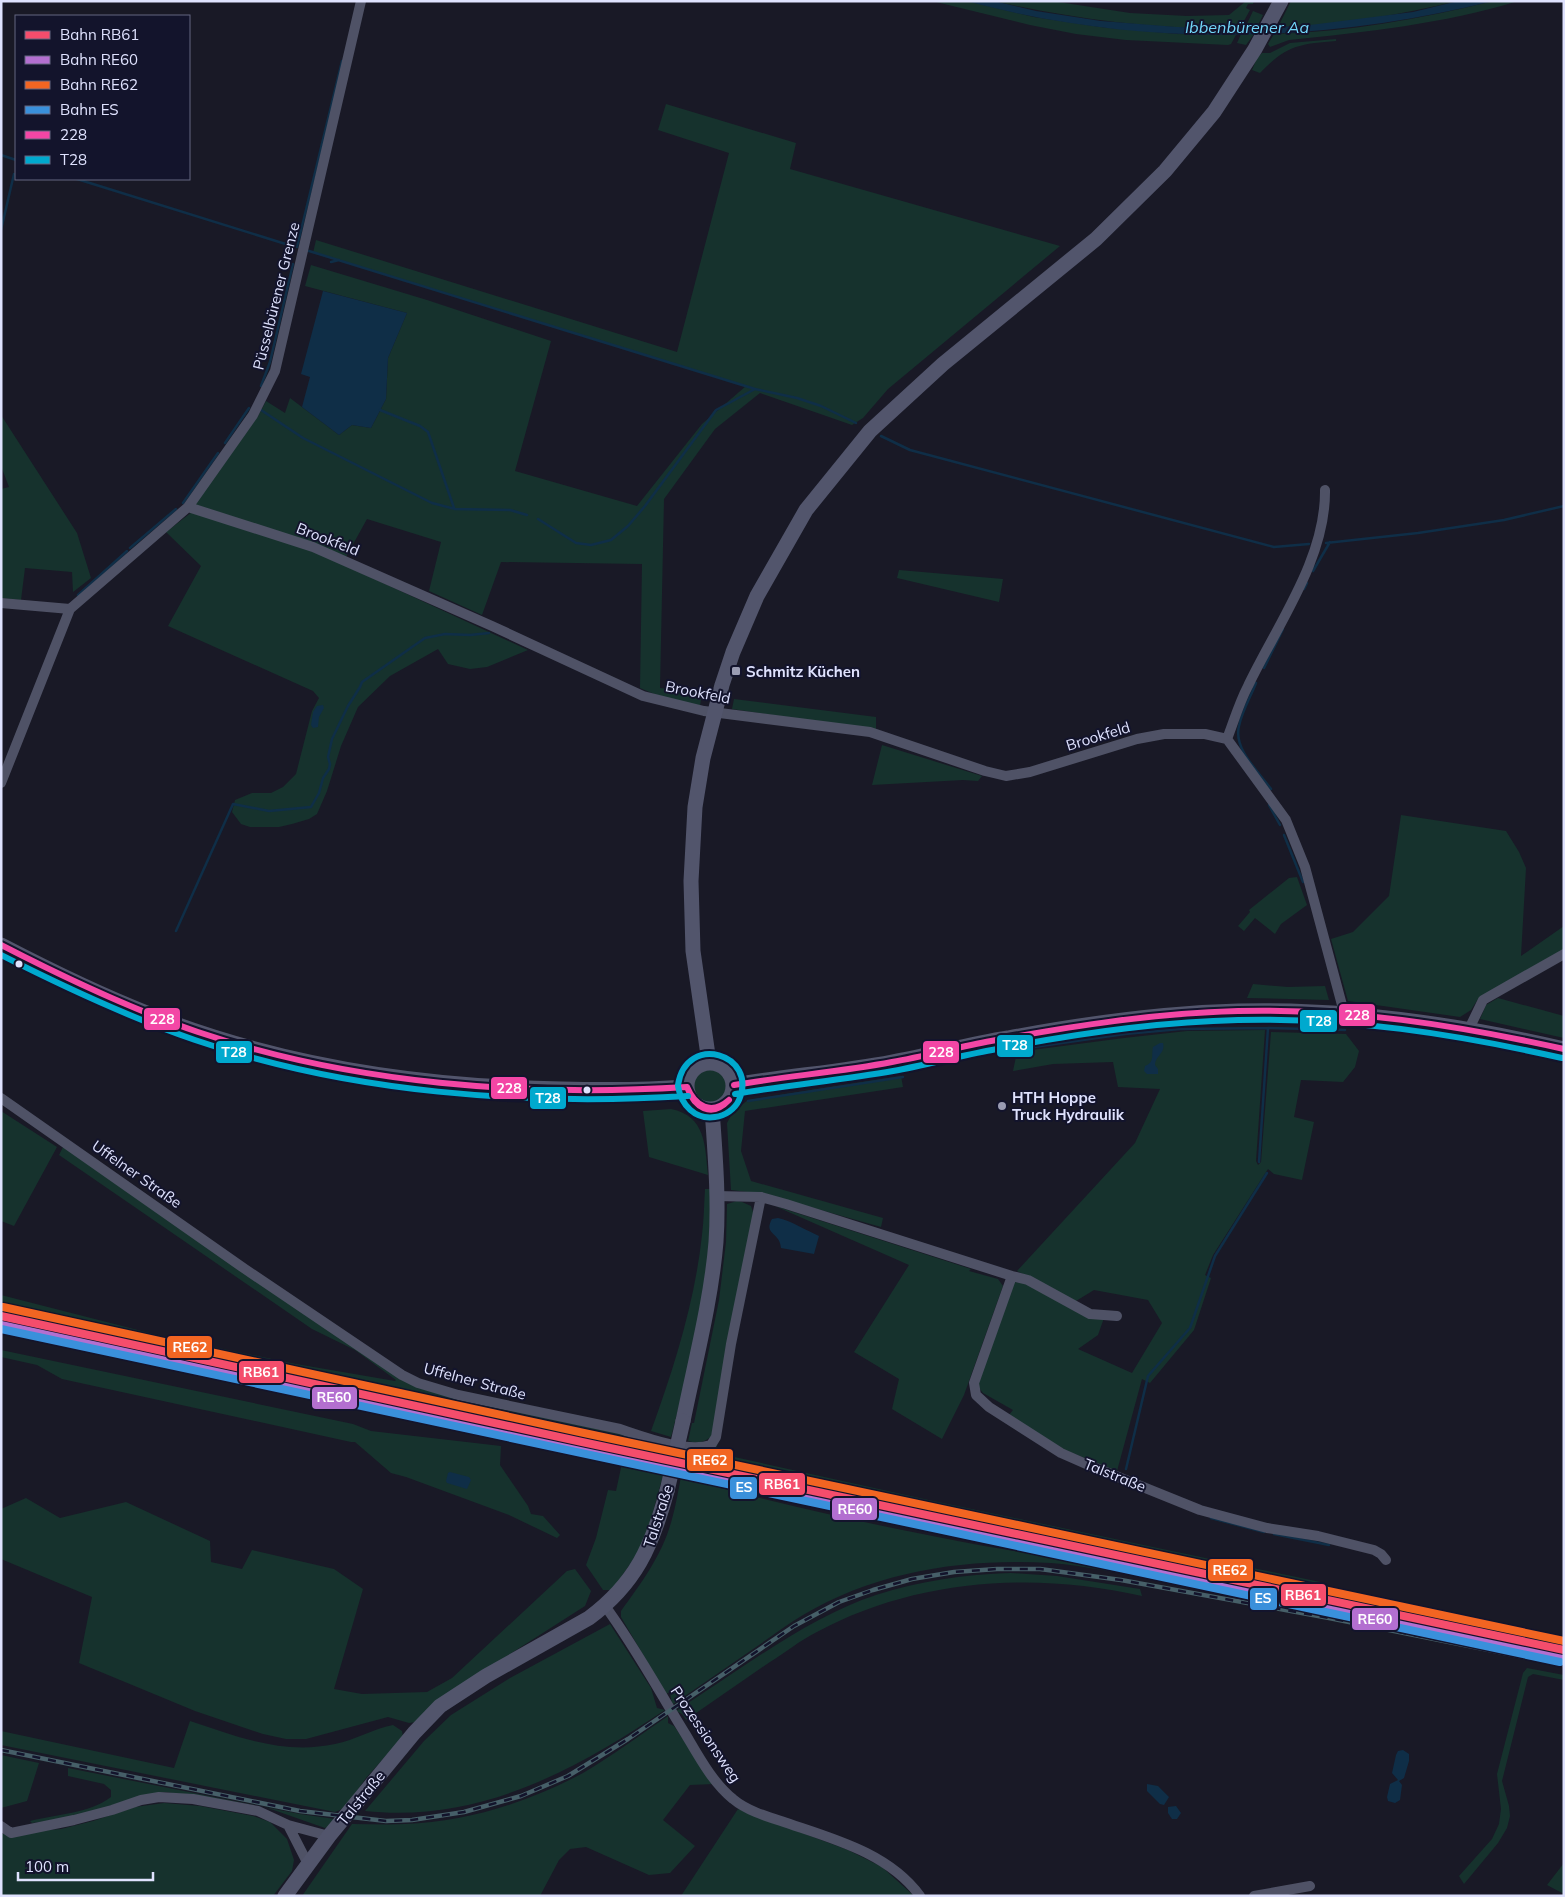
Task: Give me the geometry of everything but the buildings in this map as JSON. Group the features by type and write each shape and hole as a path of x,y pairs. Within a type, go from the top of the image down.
{"street":[{"name":"Püsselbürener Grenze","path":"1,783 70,609 188,506 253,416 275,371 361,1"},
{"path":"709,1062 693,952 691,881 695,807 703,758 714,712 733,652 757,596 812,503 878,424 943,364 1096,239 1165,171 1214,112 1257,46 1281,1"},
{"path":"1325,490 1325,511 1314,554 1247,688 1227,739 1286,820 1305,867 1342,1005 1342,1014"},
{"name":"Brookfeld","path":"188,506 313,547 497,628 643,696 704,711 870,732 985,771 1006,776 1030,772 1137,739 1164,734 1205,734 1227,739"},
{"path":"1,603 70,609"},
{"path":"1,946 148,1014 263,1051 329,1066 446,1084 499,1088 593,1090 687,1087"},
{"path":"1469,1029 1484,1000 1564,954"},
{"path":"734,1086 836,1072 1006,1038 1128,1019 1238,1011 1375,1016 1469,1029 1564,1049"},
{"path":"709,1062 723,1066 732,1078 734,1086 730,1099 719,1107 712,1109 698,1105 689,1094 687,1087 688,1080 695,1068 709,1062"},
{"name":"Uffelner Straße","path":"1,1098 246,1269 410,1379 438,1390 458,1395 620,1429 695,1447 711,1445 716,1437 731,1344 761,1198"},
{"name":"Talstraße","path":"285,1896 329,1836 414,1733 440,1706 486,1676 589,1618 605,1606 619,1591 645,1556 654,1535 667,1490 710,1290 716,1242 712,1109"},
{"path":"716,1196 761,1198 786,1204 1028,1280 1090,1314 1117,1316"},
{"name":"Talstraße","path":"1012,1276 974,1383 976,1395 989,1407 1062,1453 1200,1510 1267,1528 1318,1536 1374,1550 1386,1560"},
{"name":"Prozessionsweg","path":"605,1606 702,1760 734,1800 756,1812 849,1845 884,1863 901,1876 920,1896"},
{"path":"1,1826 11,1833 74,1820 141,1800 159,1797 193,1799 258,1811 288,1825 329,1836"},
{"path":"288,1825 308,1864"},
{"path":"1254,1896 1310,1886"}],"green space":[{"path":"932,1 967,1 1034,17 1100,27 1177,34 1236,35 1231,44 1228,45 1126,40 1076,34 1030,25"},
{"path":"994,1 1052,1 1130,13 1187,16 1229,15 1246,1 1254,1 1253,4 1248,4 1246,8 1250,10 1240,28 1209,28 1116,22"},
{"path":"1291,1 1458,1 1368,19 1278,27"},
{"path":"1493,1 1518,1 1461,16 1433,21 1289,40 1270,47 1268,44 1274,34 1329,31 1384,24"},
{"path":"1253,11 1263,15 1257,27 1245,28"},
{"path":"1241,34 1254,34 1246,45 1237,43"},
{"path":"1336,39 1336,41 1312,43 1294,48 1286,51 1260,73 1252,70 1257,58 1262,53 1270,53 1290,43"},
{"path":"666,104 796,143 790,169 1060,246 888,389 863,418 852,425 760,393 715,429 664,499 660,688 702,693 700,706 659,696 640,688 642,564 501,562 482,615 429,591 441,542 367,519 346,557 194,505 258,416 266,401 285,413 290,398 339,435 352,425 371,428 386,399 388,358 407,313 305,286 311,265 427,300 551,341 515,471 637,506 702,424 746,386 313,253 316,240 677,352 729,153 658,130"},
{"path":"1,415 77,533 91,578 73,592 72,572 25,568 21,600 1,598 1,489 9,487 1,466"},
{"path":"192,512 312,550 528,650 487,667 470,669 448,664 438,649 390,676 358,707 341,746 327,791 317,814 309,819 279,827 250,827 241,824 232,812 235,800 252,793 271,793 283,787 296,774 312,711 319,698 313,691 168,626 201,566 166,532"},
{"path":"899,570 1003,579 999,602 897,578"},
{"path":"734,699 876,717 876,730 732,709"},
{"path":"882,745 982,776 978,781 963,780 872,785"},
{"path":"1401,815 1506,831 1526,868 1521,956 1564,926 1564,950 1478,999 1471,1010 1460,1017 1348,1001 1331,939 1353,932 1389,896"},
{"path":"1297,877 1307,905 1281,924 1275,934 1255,918 1244,931 1238,926 1250,912 1249,910 1289,878"},
{"path":"1253,984 1288,987 1325,986 1329,1000 1247,998"},
{"path":"1498,998 1564,1016 1564,1038 1480,1019 1486,1005"},
{"path":"1265,1030 1256,1161 1258,1165 1261,1162 1271,1032 1346,1034 1359,1051 1355,1067 1343,1082 1301,1080 1294,1117 1314,1122 1302,1180 1274,1174 1268,1169 1213,1255 1205,1275 1211,1278 1194,1330 1150,1383 1142,1379 1117,1471 1065,1450 1009,1415 1013,1410 983,1393 976,1384 1014,1282 1026,1283 1104,1318 1098,1335 1078,1349 1132,1373 1162,1323 1148,1300 1094,1290 1076,1301 1017,1271 1135,1143 1160,1089 1118,1087 1113,1062 1053,1064 1013,1071 1017,1052 1187,1031"},
{"path":"710,1070 722,1074 726,1086 722,1098 710,1102 698,1098 694,1086 698,1074"},
{"path":"901,1076 903,1087 745,1111 741,1151 751,1181 883,1218 881,1227 764,1194 731,1190 727,1123 733,1112 748,1100"},
{"path":"671,1109 683,1113 697,1125 704,1143 708,1175 649,1157 643,1111"},
{"path":"1,1111 57,1147 14,1226 1,1221"},
{"path":"64,1145 411,1381 697,1450 718,1440 716,1453 924,1499 1325,1583 1323,1588 1,1306 1,1295 165,1337 296,1364 396,1380 355,1350 312,1329 59,1155"},
{"path":"705,1189 711,1189 711,1220 706,1283 687,1376 671,1437 651,1431 668,1383 689,1309 699,1260"},
{"path":"737,1201 751,1206 754,1215 714,1434 702,1442 692,1442 688,1441 692,1423 694,1423 719,1300 726,1242 727,1204"},
{"path":"775,1206 998,1279 1003,1286 964,1395 942,1439 892,1409 899,1379 854,1352 909,1265"},
{"path":"1,1350 353,1424 371,1431 501,1446 500,1465 528,1506 531,1514 543,1516 560,1535 557,1538 509,1515 391,1473 355,1442 62,1379 37,1365 1,1357"},
{"path":"622,1463 664,1472 644,1544 612,1590 603,1590 586,1565 596,1538 608,1490 616,1491"},
{"path":"681,1477 755,1497 870,1523 984,1546 1094,1565 1159,1581 1078,1566 1019,1562 954,1566 891,1578 831,1600 803,1615 672,1705 670,1692 666,1694 621,1617 621,1611 644,1578 663,1544 673,1514"},
{"path":"26,1498 60,1518 126,1502 210,1541 211,1562 242,1569 252,1550 334,1569 363,1589 334,1689 362,1694 427,1692 452,1678 567,1571 575,1569 591,1591 585,1606 438,1700 416,1722 409,1723 388,1717 306,1739 286,1739 263,1734 195,1711 79,1663 92,1597 1,1559 1,1509"},
{"path":"1011,1573 1057,1576 1140,1589 1142,1596 1101,1588 1017,1582 933,1591 893,1601 853,1615 809,1636 686,1720 682,1714 676,1711 799,1631 850,1605 876,1595 926,1582 977,1575"},
{"path":"610,1624 651,1688 657,1708 665,1710 596,1753 524,1788 486,1800 447,1809 407,1813 365,1811 424,1741 451,1715 510,1678"},
{"path":"1527,1668 1564,1675 1564,1680 1533,1674 1528,1677 1502,1781 1509,1806 1510,1816 1507,1828 1498,1843 1464,1884 1459,1876 1492,1839 1499,1824 1501,1809 1497,1774 1523,1673"},
{"path":"668,1716 668,1723 674,1726 714,1784 690,1785 663,1820 695,1846 670,1873 649,1875 586,1847 570,1849 559,1860 540,1896 302,1896 352,1824 428,1822 474,1815 497,1809 541,1793 583,1773"},
{"path":"190,1721 243,1738 279,1746 316,1747 335,1744 393,1725 402,1731 403,1737 366,1778 345,1808 335,1812 1,1745 1,1731 174,1768"},
{"path":"1,1755 39,1763 27,1801 1,1808"},
{"path":"68,1768 263,1807 165,1792 152,1794 73,1818 32,1823 30,1821 92,1807 111,1797 111,1790 104,1784 68,1776"},
{"path":"164,1803 200,1806 253,1816 270,1822 287,1839 294,1860 292,1871 273,1896 1,1896 1,1834 61,1829 135,1807"},
{"path":"265,1807 335,1819 330,1826 325,1828"},
{"path":"738,1809 848,1850 882,1867 914,1896 681,1896"},
{"path":"1564,1863 1564,1894 1547,1885"}],"water":[{"path":"967,1 994,1 1036,11 1101,21 1177,27 1230,28 1302,26 1413,12 1458,1 1493,1 1363,26 1297,32 1230,35 1163,33 1097,27 1032,16"},
{"path":"323,291 407,313 388,358 386,399 371,428 352,425 339,435 302,407 310,377 301,374"},
{"path":"323,705 324,708 319,717 318,727 313,728 311,725 313,712 317,706"},
{"path":"1163,1043 1164,1046 1155,1062 1158,1074 1147,1074 1144,1071 1145,1066 1151,1061 1153,1047"},
{"path":"778,1218 819,1236 814,1254 781,1248 778,1239 769,1228 772,1219"},
{"path":"448,1473 469,1477 471,1480 467,1489 447,1483"},
{"path":"1403,1750 1409,1754 1409,1761 1404,1778 1399,1781 1402,1785 1400,1800 1395,1803 1388,1801 1387,1797 1390,1784 1398,1780 1392,1773 1396,1755 1398,1751"},
{"path":"1147,1784 1158,1786 1169,1797 1164,1805 1160,1804 1147,1791"},
{"path":"1176,1806 1181,1813 1177,1819 1172,1819 1168,1813 1168,1807"}],"waterway":[{"path":"297,247 342,61"},
{"path":"1,155 15,160"},
{"path":"1,230 14,174"},
{"path":"80,180 292,246"},
{"path":"309,251 755,389"},
{"path":"331,262 339,260"},
{"path":"261,386 270,362 293,264"},
{"path":"538,519 576,543 591,545 611,540 628,526 645,506 716,410 755,389 797,398 821,406 856,423"},
{"path":"225,443 249,408"},
{"path":"261,410 303,438 432,503 455,509 510,510 527,515"},
{"path":"380,410 420,426 428,432 454,508"},
{"path":"881,436 910,450 1274,547 1309,544"},
{"path":"183,503 218,453"},
{"path":"1326,543 1418,533 1504,520 1564,506"},
{"path":"130,548 176,509"},
{"path":"1313,571 1330,542"},
{"path":"78,595 127,551"},
{"path":"1304,589 1307,583"},
{"path":"1264,668 1283,629"},
{"path":"176,931 233,804 269,811 311,807 319,793 323,778 329,769 328,757 332,739 362,682 425,638 445,634 470,635 489,633"},
{"path":"1256,683 1242,715 1238,735 1243,752 1271,789"},
{"path":"1269,805 1280,825"},
{"path":"1284,835 1303,882"},
{"path":"1020,1049 1125,1034 1180,1029 1268,1028 1345,1030"},
{"path":"1259,1162 1268,1028"},
{"path":"748,1101 903,1077"},
{"path":"1126,1469 1148,1376 1190,1328 1215,1256 1267,1173"},
{"path":"1211,1518 1264,1532"},
{"path":"1274,1534 1329,1545"}],"railway":[{"path":"1,1750 300,1811 386,1821 412,1820 464,1812 521,1796 568,1776 628,1739 794,1626 839,1602 912,1579 954,1572 997,1569 1040,1569 1121,1580 1329,1618 1564,1665"}],"rail line":[{"name":"RE62","path":"3,1307 584,1433 1564,1641"},
{"name":"RB61","path":"1,1316 582,1442 1564,1650"},
{"name":"RE60","path":"1,1325 580,1451 1562,1659"},
{"name":"ES","path":"1,1329 1560,1662"}],"transit line":[{"name":"228","path":"1,945 98,992 173,1023 257,1050 317,1064 378,1075 502,1088 626,1090 687,1087"},
{"name":"T28","path":"1,955 48,979 145,1022 254,1058 314,1073 438,1092 501,1097 626,1099 688,1096"},
{"name":"228","path":"734,1085 905,1060 991,1041 1083,1025 1207,1012 1279,1011 1361,1015 1442,1026 1564,1049"},
{"name":"T28","path":"735,1094 893,1071 980,1052 1084,1034 1145,1026 1207,1021 1279,1020 1360,1024 1441,1035 1562,1058"},
{"name":"T28","path":"678,1085 684,1069 694,1059 706,1054 719,1055 731,1061 739,1071 742,1084 737,1103 726,1114 715,1117 701,1116 690,1110 682,1099 678,1086"},
{"name":"228","path":"687,1087 694,1099 704,1107 716,1107 729,1100"},
{"name":"228","path":"687,1087 694,1100 699,1105 710,1110 722,1106 729,1100"}],"place":[{"name":"Schmitz Küchen","path":"736,671"},
{"name":"HTH Hoppe Truck Hydraulik","path":"1002,1106"}],"water label":[{"name":"Ibbenbürener Aa","path":"1247,27"}]}
